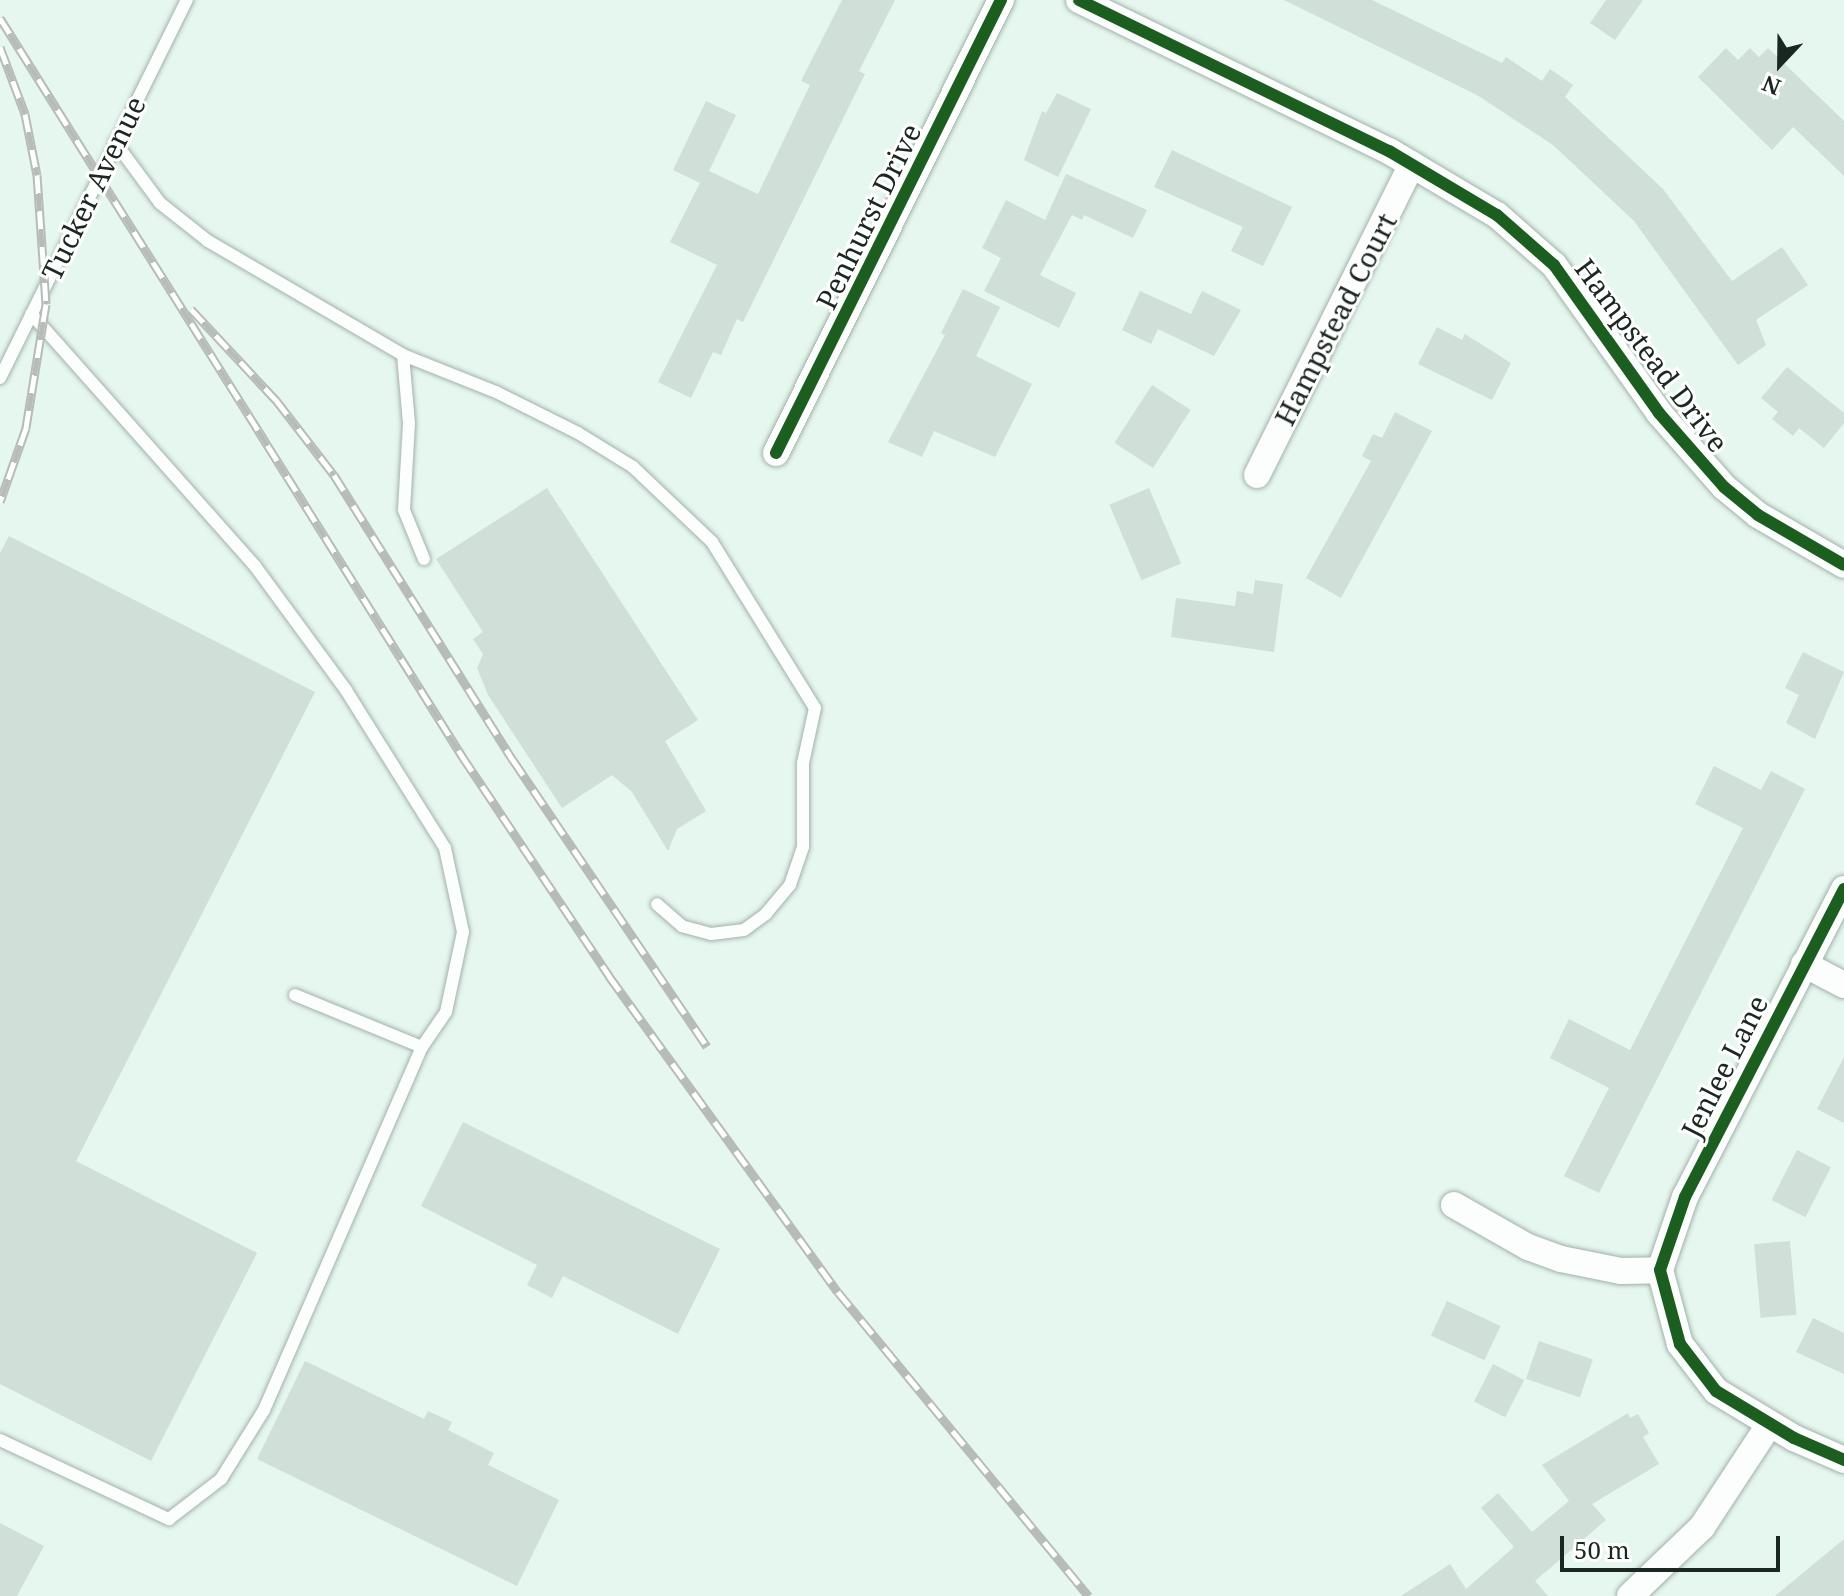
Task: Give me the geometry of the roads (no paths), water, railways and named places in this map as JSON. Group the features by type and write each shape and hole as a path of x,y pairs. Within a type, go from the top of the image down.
{"street":[{"name":"Penhurst Drive","path":"776,453 1001,0"},
{"name":"Hampstead Drive","path":"1079,0 1412,164 1497,215 1554,265 1659,413 1724,487 1758,515 1844,565"},
{"name":"Hampstead Court","path":"1257,475 1412,164"},
{"name":"Jenlee Lane","path":"1660,1270 1685,1197 1844,889"},
{"path":"1804,964 1844,985"},
{"path":"1454,1205 1528,1247 1561,1259 1621,1271 1660,1270 1680,1344 1716,1391 1769,1425 1844,1460"},
{"path":"1630,1596 1702,1527 1769,1425"}],"lane":[{"name":"Tucker Avenue","path":"0,378 187,0"},
{"path":"115,142 179,220 403,355 496,392 633,467 712,542 815,708 803,763 803,847 790,885 744,930 711,934 682,926 657,904"},
{"path":"0,1440 169,1519 221,1479 264,1410 422,1047 446,1012 463,932 445,848 346,690 255,566 31,314"},
{"path":"403,355 409,423 404,510 424,559"},
{"path":"295,995 422,1047"}],"railway":[{"path":"0,18 462,756 609,976 838,1292 1089,1596"},
{"path":"0,47 25,114 37,175 46,304 26,428 0,502"},
{"path":"191,309 276,400 334,475 513,760 707,1046"}]}
